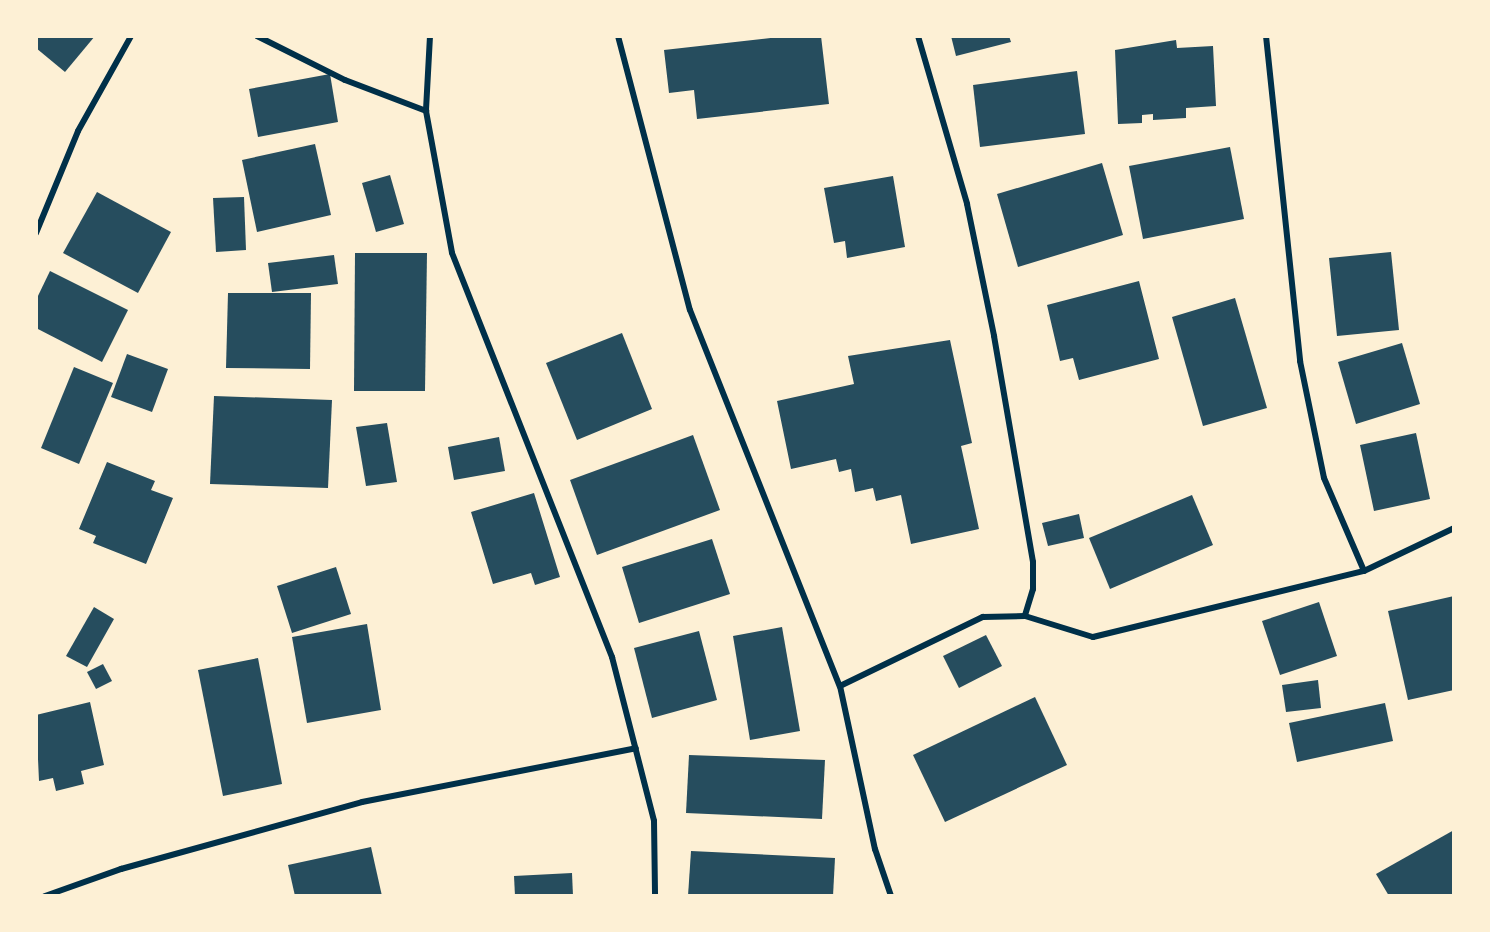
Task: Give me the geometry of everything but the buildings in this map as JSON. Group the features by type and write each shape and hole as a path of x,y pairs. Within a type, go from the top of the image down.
{"street":[{"path":"36,233 97,91 130,36"},
{"path":"257,36 426,111"},
{"path":"430,36 426,111 452,253 612,657 654,821 655,896"},
{"path":"618,36 690,310 840,686 875,849 891,896"},
{"path":"918,36 967,204 994,336 1034,562 1034,589 1024,616"},
{"path":"1266,36 1300,362 1315,448 1364,571"},
{"path":"840,686 983,617 1024,616 1093,637 1364,571 1454,528"},
{"path":"45,896 121,869 362,802 636,748"}]}
